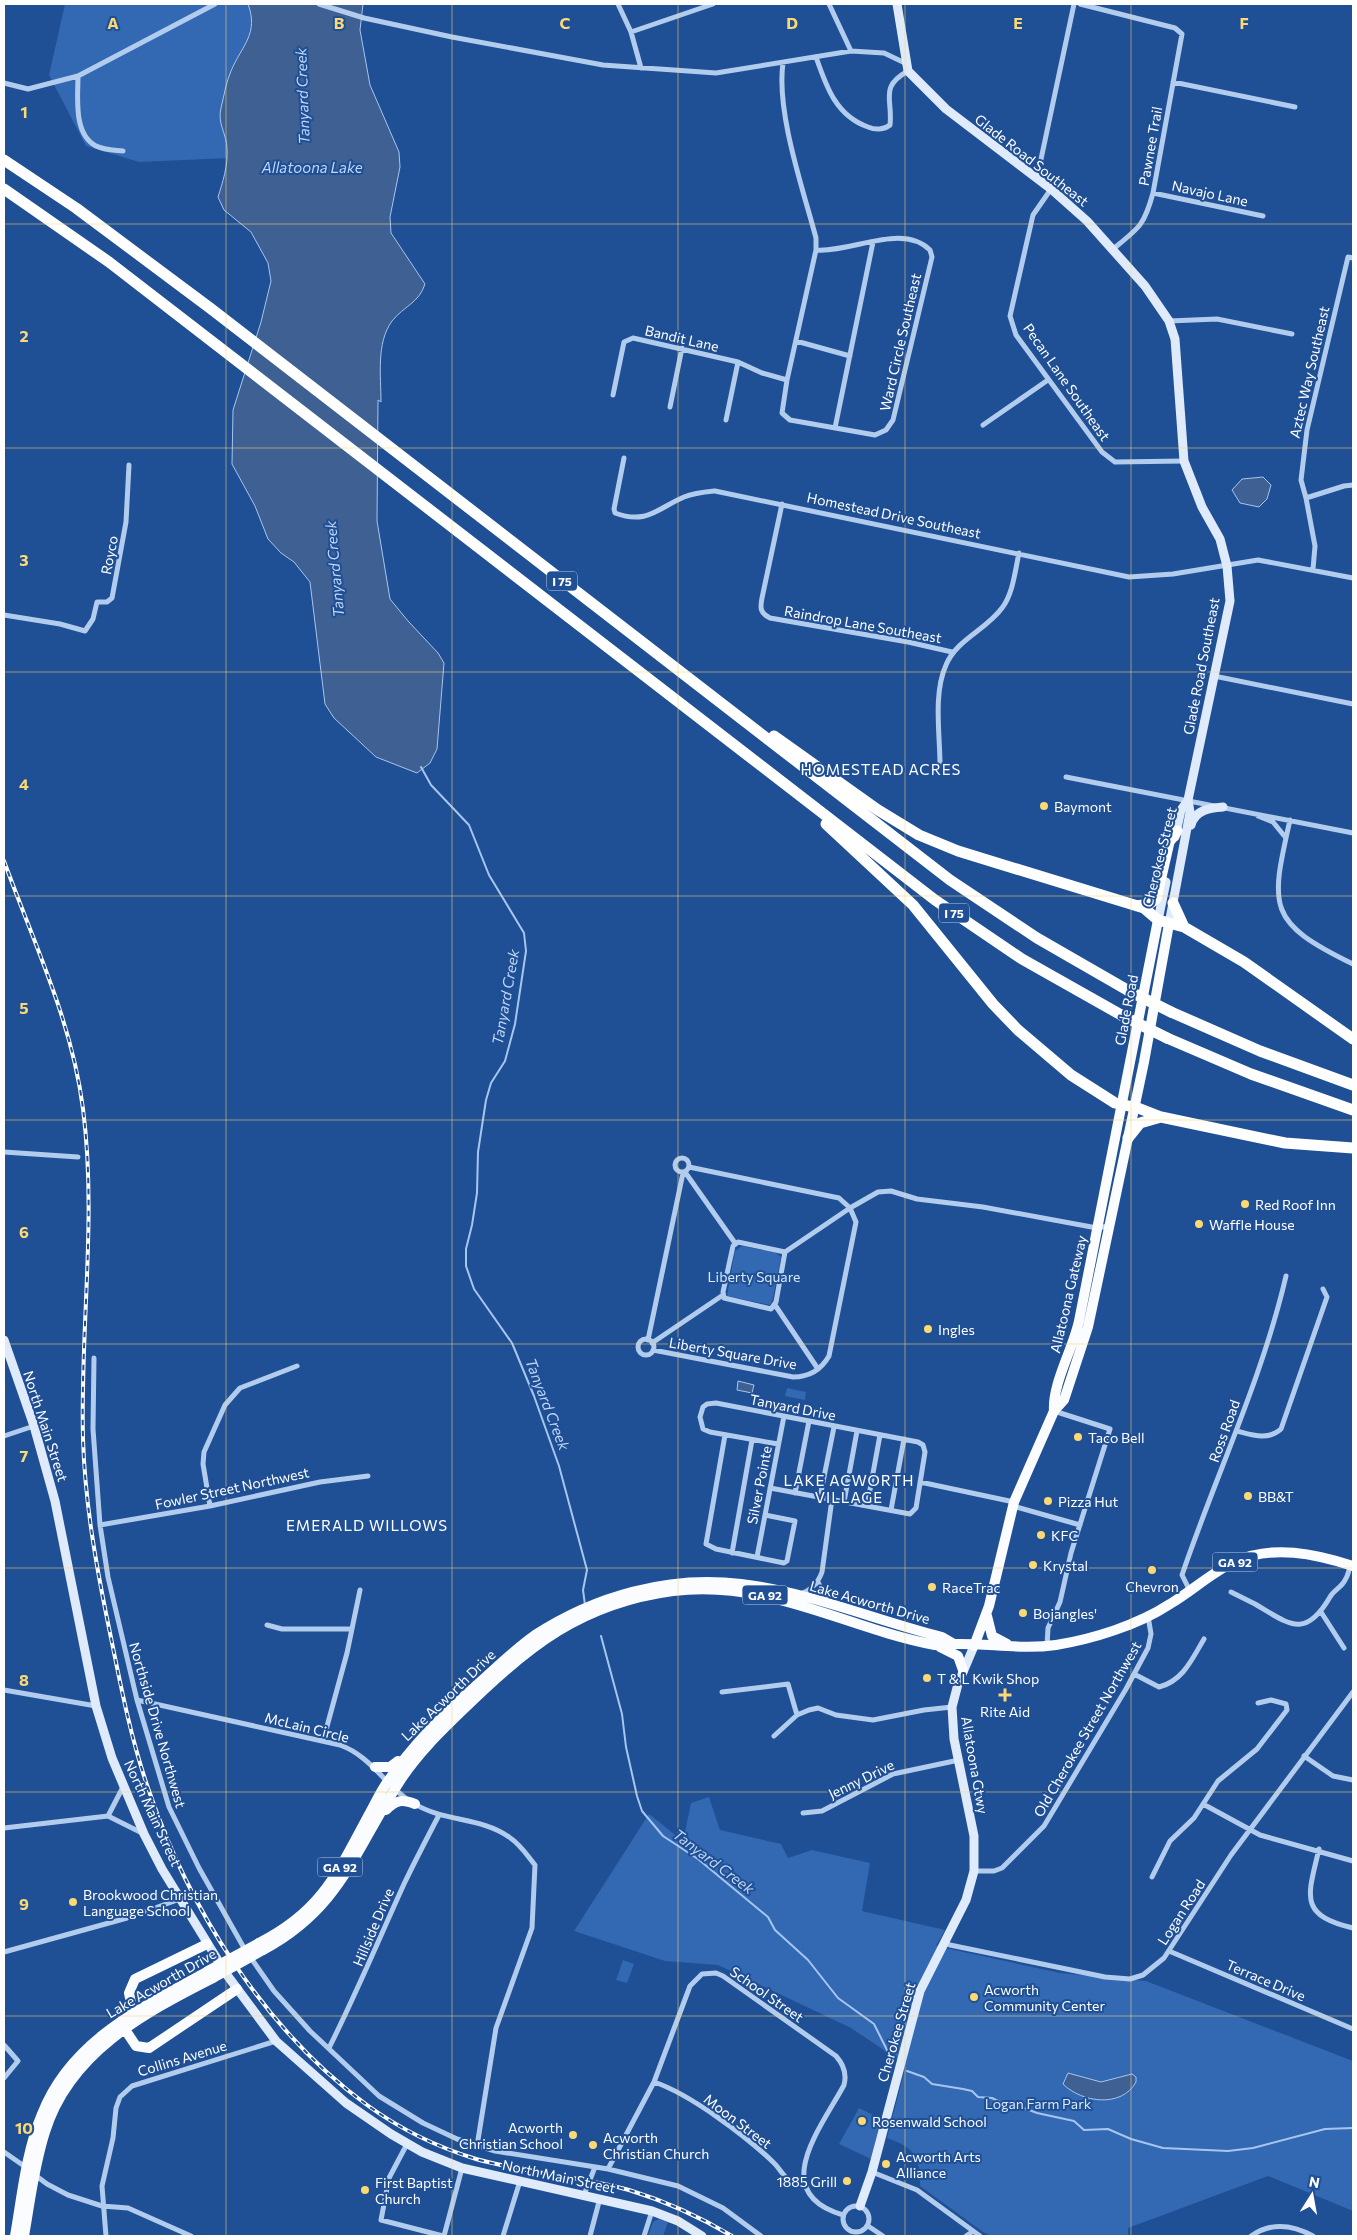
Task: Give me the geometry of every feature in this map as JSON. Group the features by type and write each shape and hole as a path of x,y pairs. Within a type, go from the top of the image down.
{"highway":[{"name":"I 75","path":"4,160 76,208 186,290 912,851 988,906 1062,954 1171,1012 1260,1051 1353,1085"},
{"name":"I 75","path":"4,189 109,262 797,794 973,927 1022,959 1123,1016 1167,1038 1251,1074 1353,1110"},
{"path":"713,697 762,728 878,810 919,835 958,851 1137,906 1148,911 1158,920 1184,927 1262,974 1353,1038"},
{"path":"797,794 848,846 913,905 993,1004 1018,1030 1071,1075 1114,1103 1134,1107 1161,1117 1285,1143 1353,1148"},
{"path":"1137,906 1149,904 1156,899 1170,842 1176,831"},
{"path":"1174,903 1184,927"},
{"path":"1128,1138 1140,1123 1161,1117"}],"main road":[{"name":"Glade Road","path":"1122,1105 1158,920"},
{"name":"Glade Road Southeast","path":"1166,946 1170,924"},
{"name":"Glade Road","path":"1134,1107 1166,946"},
{"name":"Allatoona Gateway","path":"1054,1411 1053,1397 1074,1338 1122,1105"},
{"path":"1109,1226 1134,1107"},
{"name":"Allatoona Gateway","path":"1054,1411 1064,1400 1088,1327 1109,1226"},
{"name":"Allatoona Gtwy","path":"974,1646 988,1610 1013,1504 1054,1411"},
{"name":"Lake Acworth Drive","path":"619,1599 677,1591 710,1589 742,1592 794,1602 898,1636 940,1646 955,1644 1015,1647 1047,1646 1100,1634 1148,1616 1168,1606 1238,1560 1256,1555 1298,1553 1352,1566"},
{"name":"Lake Acworth Drive","path":"261,1947 294,1923 319,1899 340,1866 387,1781 429,1729 514,1652 558,1626 619,1599 658,1586 699,1582 740,1584 792,1594 942,1637 955,1644"},
{"path":"988,1610 987,1622 992,1636 1015,1647"},
{"name":"Lake Acworth Drive","path":"15,2236 26,2168 42,2113 62,2076 93,2042 133,2013 302,1926 324,1905 345,1877 394,1790 420,1754 468,1705 525,1652 558,1626"},
{"path":"940,1646 958,1656 963,1670"},
{"path":"375,1767 390,1768 409,1752"},
{"path":"378,1818 396,1801 405,1800 415,1804"},
{"path":"133,2013 129,1992 135,1979 207,1944"},
{"name":"Lake Acworth Drive","path":"24,2236 45,2132 55,2106 69,2082 85,2063 124,2028 153,2008 210,1974"},
{"path":"124,2028 136,2046 150,2048 237,1989"}],"street":[{"path":"4,83 28,89 78,76 215,4"},
{"path":"318,4 364,18 452,37 603,65 716,73 851,51 884,53 907,67"},
{"path":"618,4 631,32 641,68"},
{"path":"631,32 713,4"},
{"path":"830,4 851,51"},
{"path":"897,4 907,67"},
{"path":"1037,178 1074,4"},
{"name":"Pawnee Trail","path":"1080,4 1175,28 1182,34 1153,193 1146,218 1139,228 1113,249"},
{"path":"816,57 832,96 841,110 854,122 872,129 886,128 890,125 890,84 907,67"},
{"name":"Ward Circle Southeast","path":"783,63 782,96 797,167 816,238 816,250 786,380 782,407 784,416 790,420 874,435 881,434 890,427 899,401 932,257 930,250 913,238 899,237 830,251 816,250"},
{"name":"Glade Road Southeast","path":"907,67 946,109 1051,189 1113,249 1145,286 1169,321 1175,339 1184,462 1202,507 1220,539 1227,566 1230,601 1188,800 1190,812 1170,924"},
{"path":"78,76 77,108 82,128 88,139 103,149 123,151"},
{"path":"1173,82 1295,107"},
{"name":"Pecan Lane Southeast","path":"1051,189 1033,215 1010,316 1016,335 1102,452 1115,462 1184,462"},
{"name":"Navajo Lane","path":"1153,193 1263,216"},
{"path":"835,428 874,242"},
{"name":"Aztec Way Southeast","path":"1313,569 1315,546 1306,498 1300,480 1307,430 1348,257 1353,258"},
{"path":"1169,321 1217,319 1292,334"},
{"name":"Bandit Lane","path":"613,394 624,342 633,338 738,362 786,380"},
{"path":"796,341 850,356"},
{"path":"670,407 682,348"},
{"path":"726,420 738,362"},
{"path":"983,425 1048,380"},
{"name":"Homestead Drive Southeast","path":"624,458 614,510 615,513 623,516 640,517 653,515 684,497 715,491 1129,577 1172,574 1258,560 1353,578"},
{"name":"Royco","path":"4,615 60,624 84,631 93,619 97,602 107,602 112,598 126,522 129,465"},
{"path":"1306,498 1353,485"},
{"name":"Raindrop Lane Southeast","path":"782,504 760,608 764,615 770,618 908,642 952,652"},
{"path":"940,765 939,694 945,666 952,652 985,626 1003,608 1009,595 1019,553"},
{"path":"1213,676 1353,704"},
{"path":"1066,778 1353,833"},
{"name":"Cherokee Street","path":"1158,920 1181,810 1188,800"},
{"path":"1176,891 1193,818 1205,810 1223,807"},
{"path":"1246,811 1272,822 1286,838"},
{"path":"1290,820 1277,876 1277,892 1286,920 1297,932 1353,964"},
{"path":"4,1152 78,1157"},
{"path":"686,1171 735,1243 785,1252 850,1208 878,1192 891,1191 925,1200 983,1207 1097,1228 1109,1226"},
{"path":"686,1171 839,1198 850,1208 856,1222 829,1356 818,1369 775,1305"},
{"name":"Liberty Square Drive","path":"653,1350 650,1341 686,1171"},
{"path":"650,1341 723,1295 735,1243"},
{"path":"723,1295 727,1300 771,1310 775,1305 785,1252"},
{"name":"Ross Road","path":"1190,1591 1182,1575 1237,1431 1279,1307 1286,1276"},
{"path":"1237,1431 1266,1436 1276,1434 1281,1429 1327,1297 1323,1289"},
{"name":"North Main Street","path":"4,1340 34,1426 55,1501 96,1706 124,1787 144,1834 180,1899 237,1989 276,2041 346,2103 407,2144 462,2168 652,2211 678,2221 702,2236"},
{"name":"Liberty Square Drive","path":"650,1341 640,1342 638,1350 641,1354 646,1355 653,1350 793,1377 807,1376 818,1369"},
{"name":"Northside Drive Northwest","path":"94,1358 93,1429 100,1525 108,1577 137,1700 169,1807 204,1876 244,1948 274,1991 310,2031 388,2103 435,2129 477,2146 514,2155 608,2168 649,2178 697,2194 723,2208 761,2236"},
{"path":"210,1506 203,1464 204,1452 225,1405 240,1388 297,1366"},
{"name":"Tanyard Drive","path":"725,1435 703,1429 700,1418 703,1407 707,1404 716,1403 904,1439 923,1445 925,1452 920,1482"},
{"path":"1047,1646 1048,1628 1060,1602 1080,1525 1110,1429 1054,1411"},
{"name":"Silver Pointe","path":"757,1558 784,1416"},
{"path":"795,1492 809,1421"},
{"path":"4,1436 34,1426"},
{"path":"820,1497 834,1427"},
{"path":"844,1502 857,1431"},
{"path":"765,1515 795,1521 784,1563 732,1552 706,1544 725,1435 778,1444"},
{"path":"867,1506 880,1435"},
{"path":"890,1510 904,1439"},
{"path":"732,1552 752,1440"},
{"name":"Fowler Street Northwest","path":"100,1525 210,1506 320,1482 368,1476"},
{"path":"770,1488 910,1514 916,1508 920,1482 1013,1504 1080,1525"},
{"path":"792,1594 804,1592 818,1582 822,1572 832,1499"},
{"path":"1230,1592 1282,1622 1293,1625 1309,1622 1321,1612 1332,1593 1345,1581 1352,1566"},
{"path":"818,1582 824,1598 830,1605"},
{"path":"323,1741 352,1629 360,1590"},
{"path":"1321,1612 1344,1648"},
{"name":"Old Cherokee Street Northwest","path":"974,1871 994,1872 1002,1868 1044,1826 1134,1674 1150,1640 1148,1616"},
{"path":"267,1625 282,1629 352,1629"},
{"path":"1134,1674 1159,1687 1167,1685 1179,1678 1204,1639"},
{"name":"Allatoona Gtwy","path":"974,1646 963,1670 952,1707 953,1732 974,1836 974,1871"},
{"path":"722,1692 788,1684 797,1715"},
{"path":"4,1690 96,1706"},
{"name":"Logan Road","path":"944,1942 950,1945 1118,1979 1130,1979 1143,1974 1169,1951 1210,1886 1304,1756 1353,1694"},
{"name":"McLain Circle","path":"137,1700 323,1741 351,1749 375,1767 394,1790 415,1804 438,1815 496,1829 518,1844 535,1865 532,1928 496,2028 477,2146"},
{"path":"1152,1877 1170,1841 1194,1818 1218,1781 1249,1756 1268,1737 1287,1710 1286,1704 1278,1701 1271,1700 1258,1704"},
{"path":"774,1736 797,1715 818,1708 836,1715 874,1720 924,1710 952,1707"},
{"path":"1304,1756 1332,1776 1353,1780"},
{"name":"Jenny Drive","path":"803,1813 822,1812 893,1774 959,1760"},
{"path":"108,1816 124,1787"},
{"path":"1203,1804 1251,1831 1319,1849 1353,1861"},
{"name":"Hillside Drive","path":"329,2048 348,2005 362,1982 404,1883 438,1815"},
{"path":"4,1828 108,1816 144,1834"},
{"path":"1319,1849 1310,1893 1313,1907 1319,1915 1330,1923 1353,1928"},
{"name":"Cherokee Street","path":"860,2206 872,2172 916,2004 930,1967 966,1900 974,1871"},
{"path":"4,1952 127,1918 180,1899"},
{"name":"Terrace Drive","path":"1169,1951 1353,2029"},
{"name":"School Street","path":"608,2168 654,2082 690,1986 702,1974 709,1973 723,1976 836,2056 843,2066 845,2075 844,2085 807,2154 803,2167 803,2181"},
{"name":"Collins Avenue","path":"106,2236 102,2206 102,2186 113,2138 116,2108 123,2093 132,2086 276,2041"},
{"path":"4,2045 18,2061 4,2078"},
{"name":"Moon Street","path":"654,2082 702,2107 775,2164 786,2179 794,2182 803,2181"},
{"path":"407,2144 389,2178 381,2220 444,2236 462,2168"},
{"path":"4,2152 62,2192 102,2206 128,2208 191,2236"},
{"path":"584,2195 595,2167"},
{"path":"872,2172 917,2190 972,2234 980,2236"},
{"path":"504,2236 520,2181"},
{"path":"803,2181 814,2200 844,2215"},
{"path":"590,2236 600,2198"},
{"path":"852,2206 860,2206 869,2214 868,2226 858,2233 849,2231 844,2224 844,2215 852,2206"},
{"path":"644,2236 652,2211"},
{"path":"868,2226 883,2236"},
{"path":"1251,2236 1261,2230 1279,2226 1294,2228 1314,2236"},
{"path":"966,2236 972,2234"}],"green space":[{"path":"65,4 254,4 259,18 230,158 139,162 86,146 49,75"},
{"name":"Liberty Square","path":"742,1246 776,1253 781,1257 770,1305 727,1296 735,1251"},
{"path":"787,1388 806,1392 805,1400 785,1396"},
{"name":"Logan Farm Park","path":"709,1797 720,1830 781,1844 788,1858 812,1850 870,1863 862,1911 945,1930 936,1946 1060,1973 1146,1981 1353,2061 1353,2211 1268,2176 1128,2228 1128,2236 991,2236 983,2232 920,2186 919,2167 914,2154 904,2146 887,2138 906,2065 851,2028 718,1965 665,1961 574,1931 649,1814 683,1841 691,1803"},
{"path":"623,1960 634,1964 627,1983 616,1980"},
{"path":"859,2108 881,2119 871,2159 839,2144"},
{"path":"659,2219 668,2222 663,2236 648,2236 653,2222"}],"water":[{"name":"Allatoona Lake","path":"248,4 363,4 360,30 370,85 399,152 400,167 390,217 391,233 425,284 419,296 392,321 381,349 381,402 378,400 377,521 390,599 438,653 444,663 437,749 430,763 417,773 376,757 334,718 325,704 310,582 294,562 281,553 268,539 255,506 232,464 233,410 261,322 271,281 268,263 251,232 224,210 218,197 227,161 227,144 220,114 229,75 250,32 252,23"},
{"path":"1263,477 1271,485 1267,499 1259,507 1240,503 1232,490 1242,479"},
{"path":"738,1381 754,1385 752,1393 737,1390"},
{"path":"1068,2073 1101,2082 1132,2074 1136,2077 1136,2082 1130,2090 1121,2096 1112,2099 1091,2099 1080,2095 1063,2084"}],"waterway":[{"name":"Tanyard Creek","path":"421,767 431,785 469,825 489,875 524,933 526,951 515,1024 505,1061 491,1083 486,1100 478,1152 477,1193 466,1249 466,1266 474,1289 512,1343 534,1396 559,1466 587,1570 583,1590 585,1605"},
{"name":"Tanyard Creek","path":"601,1636 622,1714 626,1747 642,1811 663,1836 698,1859 768,1917 775,1930 808,1960 838,1998 874,2024 891,2058"},
{"name":"Tanyard Creek","path":"907,2071 924,2077 932,2084 972,2091 978,2097 992,2098 1002,2103 1019,2106 1037,2113 1074,2121 1084,2130 1108,2129 1131,2139 1163,2148 1228,2151 1253,2148 1325,2129 1353,2128"}],"railway":[{"path":"4,861 61,1014 78,1076 83,1109 88,1191 83,1398 84,1463 89,1510 104,1604 121,1689 148,1788 165,1833 208,1921 234,1963 263,2003 295,2041 330,2075 367,2105 392,2122 433,2143 476,2159 514,2168 610,2185 656,2199 707,2222 732,2236"}],"place":[{"name":"Baymont","path":"1044,806"},
{"name":"Red Roof Inn","path":"1245,1204"},
{"name":"Waffle House","path":"1199,1224"},
{"name":"Ingles","path":"928,1329"},
{"name":"Taco Bell","path":"1078,1437"},
{"name":"BB&T","path":"1248,1496"},
{"name":"Pizza Hut","path":"1048,1501"},
{"name":"KFC","path":"1041,1535"},
{"name":"Krystal","path":"1033,1565"},
{"name":"Chevron","path":"1152,1570"},
{"name":"RaceTrac","path":"932,1587"},
{"name":"Bojangles'","path":"1023,1613"},
{"name":"T & L Kwik Shop","path":"927,1678"},
{"name":"Rite Aid","path":"1005,1695"},
{"name":"Brookwood Christian Language School","path":"73,1902"},
{"name":"Acworth Community Center","path":"974,1997"},
{"name":"Rosenwald School","path":"862,2121"},
{"name":"Acworth Christian School","path":"573,2135"},
{"name":"Acworth Christian Church","path":"593,2145"},
{"name":"Acworth Arts Alliance","path":"886,2164"},
{"name":"1885 Grill","path":"847,2181"},
{"name":"First Baptist Church","path":"365,2190"}],"district":[{"name":"HOMESTEAD ACRES","path":"881,769"},
{"name":"LAKE ACWORTH VILLAGE","path":"849,1488"},
{"name":"EMERALD WILLOWS","path":"367,1525"}]}
